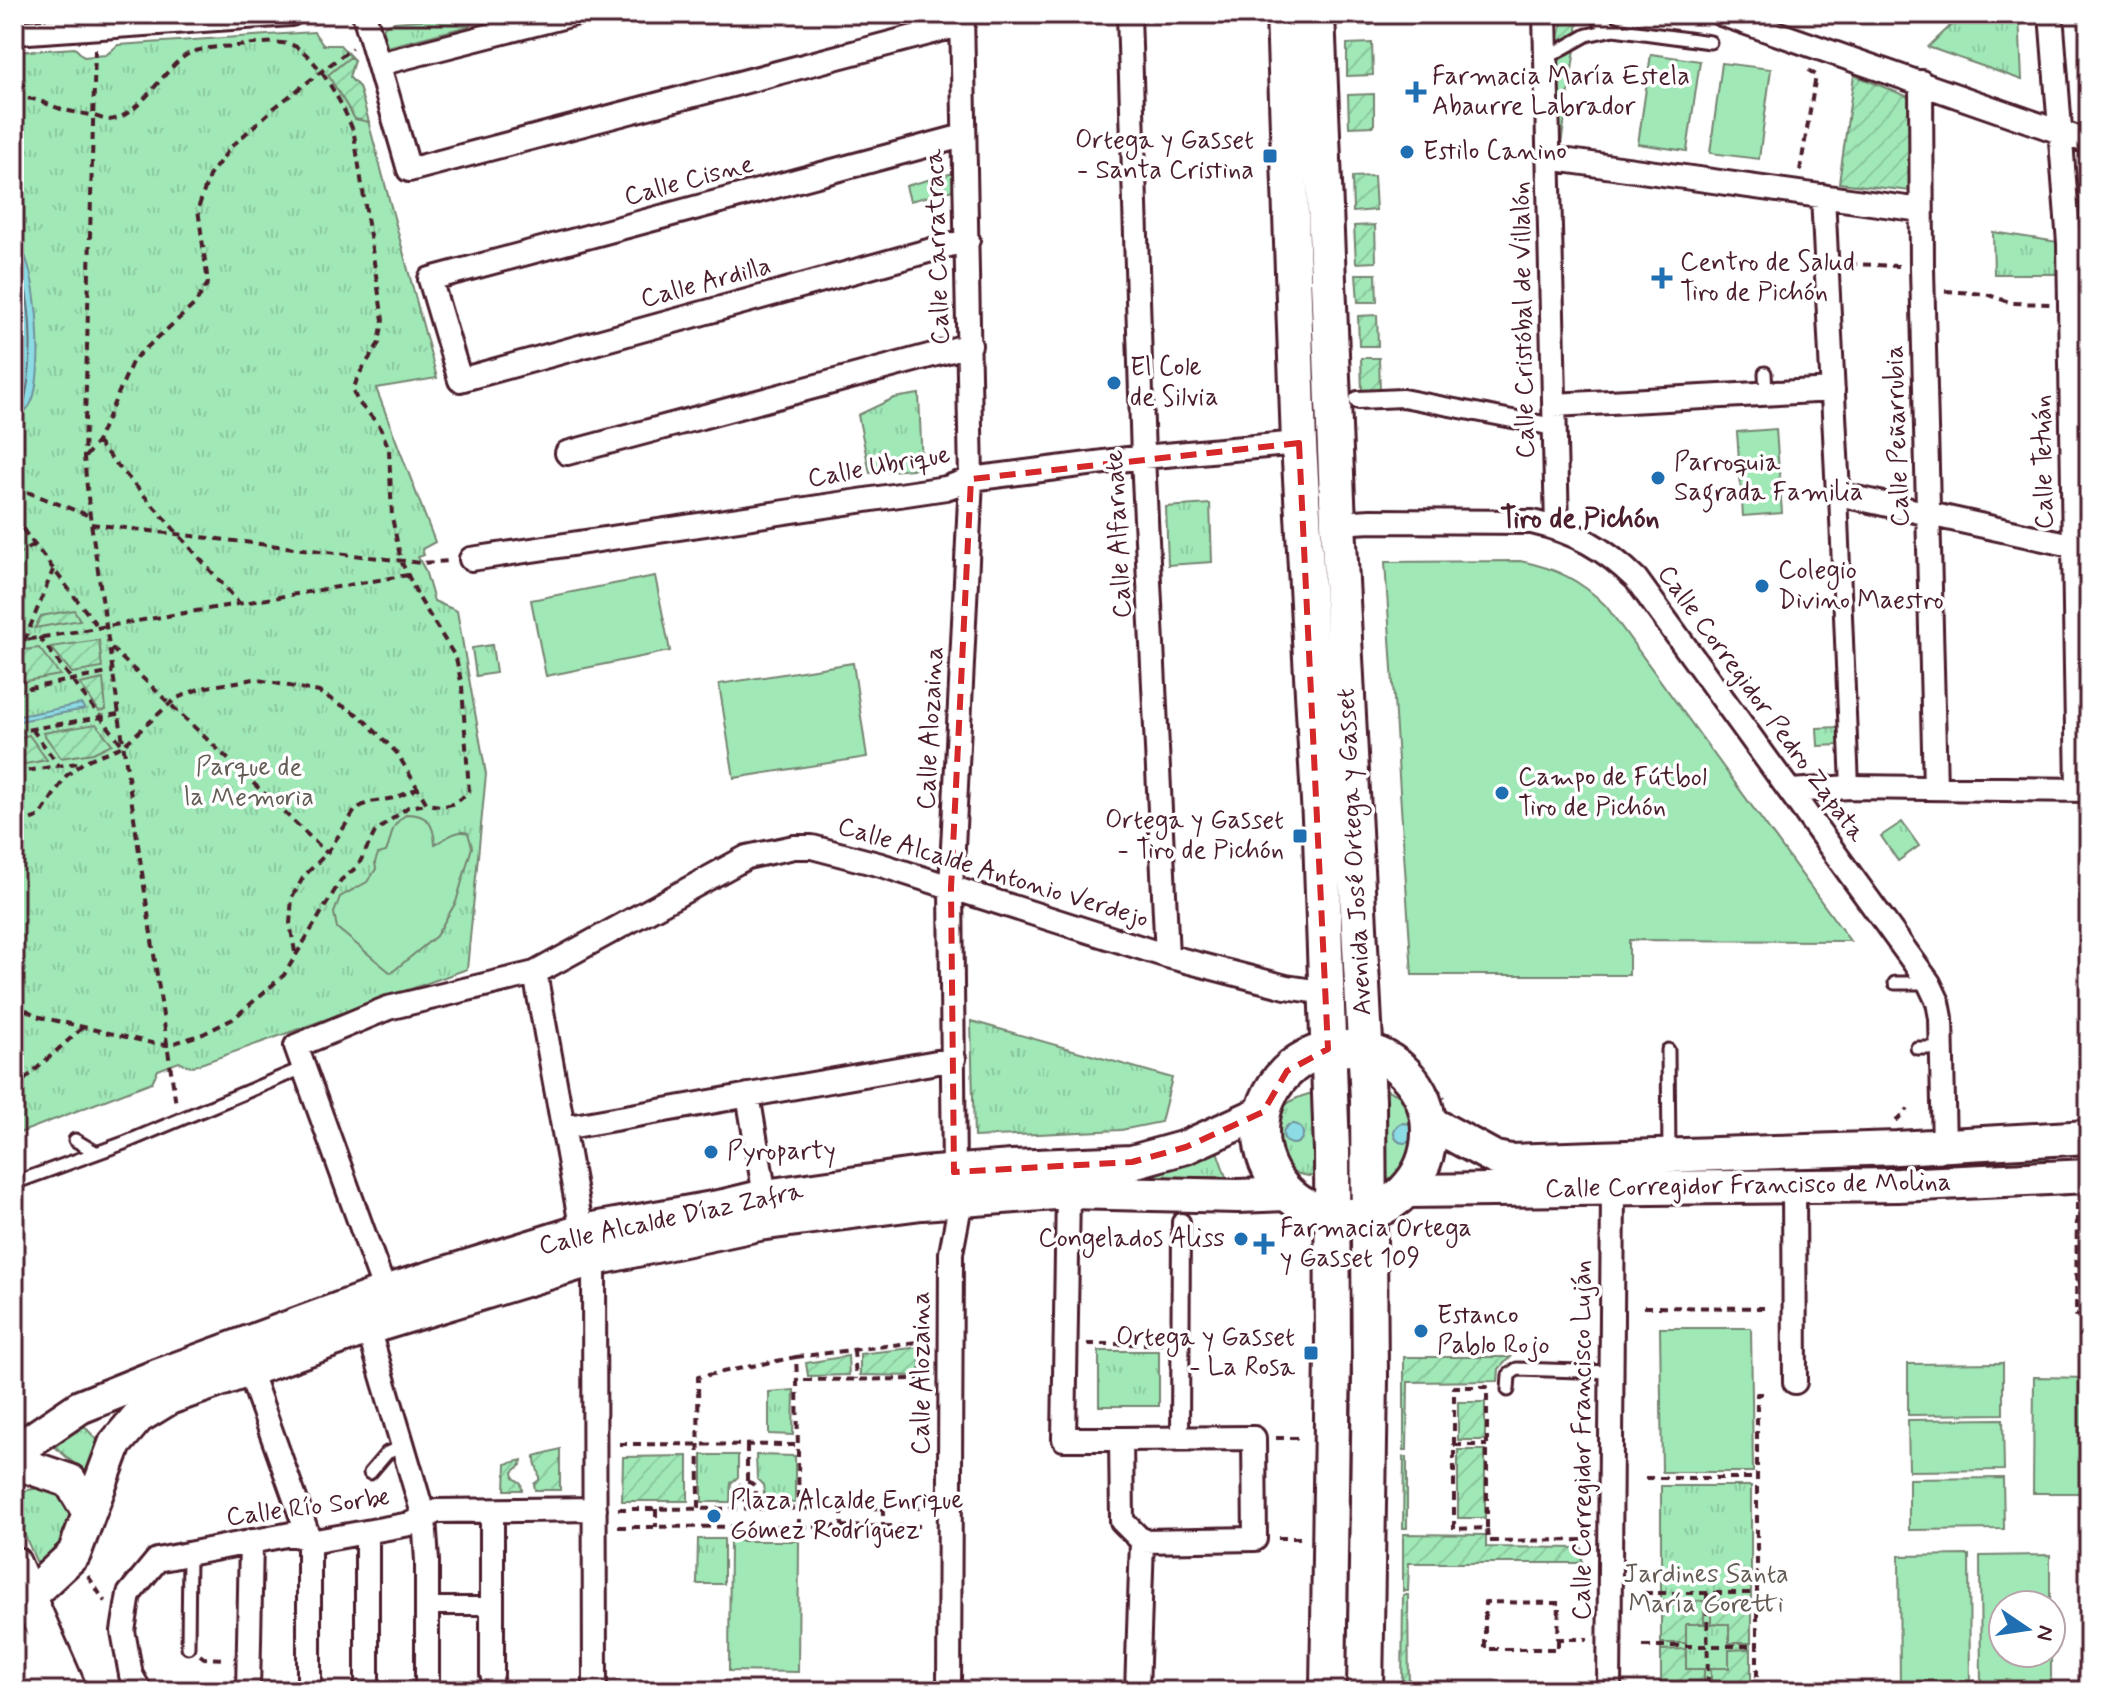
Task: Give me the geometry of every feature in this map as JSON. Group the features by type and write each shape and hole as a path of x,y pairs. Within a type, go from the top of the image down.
{"main road":[{"name":"Avenida José Ortega y Gasset","path":"1284,14 1299,443 1327,993 1332,1216 1328,1691"},
{"name":"Avenida José Ortega y Gasset","path":"1317,14 1338,523 1366,1050 1370,1379 1365,1691"},
{"path":"1348,1047 1366,1050 1391,1061 1410,1077 1423,1098 1429,1122 1429,1147 1421,1170 1406,1191 1391,1204 1351,1217 1332,1216 1307,1208 1287,1194 1273,1177 1264,1156 1261,1134 1263,1112 1272,1090 1287,1071 1306,1057 1328,1049 1348,1047"},
{"name":"Calle Alcalde Díaz Zafra","path":"22,1602 74,1554 115,1444 138,1417 169,1398 368,1328 588,1245 759,1224 957,1186 1132,1162 1186,1147 1263,1112"},
{"name":"Calle Corregidor Francisco de Molina","path":"1429,1122 1495,1158 1510,1161 1944,1146 2089,1137"},
{"name":"Calle Corregidor Francisco de Molina","path":"1406,1191 1898,1185 2083,1189"},
{"name":"Calle Alcalde Díaz Zafra","path":"14,1452 80,1407 385,1292 588,1245 765,1196 957,1186 1068,1192 1238,1196 1287,1194"},
{"path":"14,1462 70,1481 88,1511"},
{"path":"14,1563 22,1602 70,1691"},
{"path":"14,1643 35,1691"}],"street":[{"path":"14,33 291,14"},
{"path":"364,14 409,170 962,19"},
{"path":"379,64 574,14"},
{"name":"Calle Alfarnate","path":"1129,14 1143,457 1167,956"},
{"name":"Calle Cristóbal de Villalón","path":"1545,14 1557,528"},
{"path":"1721,14 2089,142"},
{"name":"Calle Tetuán","path":"2051,14 2069,243 2081,547 2083,790"},
{"name":"Calle Carratraca","path":"962,19 971,479"},
{"name":"Calle Peñarrubia","path":"1921,82 1922,279 1935,788"},
{"name":"Calle Cisne","path":"460,380 430,279 963,136"},
{"path":"1548,158 1921,210"},
{"path":"1823,196 1850,787"},
{"name":"Calle Ardilla","path":"460,380 968,240"},
{"path":"567,453 970,345"},
{"path":"1358,400 1403,398 1554,416 1765,383 1833,390"},
{"name":"Calle Ubrique","path":"471,559 946,488 971,479 1143,457 1299,443"},
{"name":"Calle Alozaina","path":"949,1691 951,1253 957,1186 951,888 971,479"},
{"path":"1838,494 2081,547"},
{"name":"Calle Corregidor Pedro Zapata","path":"1338,523 1532,522 1587,540 1636,579 1929,983 1938,1002 1944,1146"},
{"path":"1791,791 1850,787 2083,790"},
{"name":"Calle Alcalde Antonio Verdejo","path":"303,1068 296,1046 388,1008 535,973 747,857 794,847 812,847 881,865 1167,956 1286,987 1327,993"},
{"path":"535,973 588,1245 595,1509 595,1691"},
{"path":"563,1128 954,1059"},
{"path":"303,1068 385,1292"},
{"path":"748,1095 765,1196"},
{"path":"1794,1186 1795,1382"},
{"name":"Calle Corregidor Francisco Luján","path":"1609,1691 1613,1190"},
{"path":"1068,1192 1064,1439 1254,1438 1255,1539 1142,1541 1122,1521 1121,1439"},
{"path":"1180,1439 1181,1222"},
{"path":"368,1328 424,1517 427,1691"},
{"path":"249,1370 309,1538 309,1691"},
{"name":"Calle Río Sorbe","path":"140,1691 131,1675 123,1631 129,1594 157,1560 291,1534 316,1541 410,1524 437,1511 595,1509"},
{"path":"492,1511 492,1674"},
{"path":"367,1532 367,1691"},
{"path":"248,1691 251,1541"},
{"path":"1137,1691 1142,1541"},
{"path":"427,1606 492,1606"}],"lane":[{"path":"1595,14 1601,22 1614,29"},
{"path":"1546,59 1587,35 1614,29 1710,42"},
{"path":"1895,983 1929,983"},
{"path":"1917,1048 1942,1048"},
{"path":"1668,1050 1670,1157"},
{"path":"14,1183 97,1153 303,1068"},
{"path":"75,1140 97,1153"},
{"path":"1508,1390 1509,1375 1517,1369 1611,1372"},
{"path":"370,1473 387,1453 403,1446"},
{"path":"188,1647 189,1553"}],"path":[{"path":"98,28 84,458 178,1119"},
{"path":"14,101 29,98 108,120 126,112 155,89 167,72 188,55 211,47 276,43 294,45 321,71 349,117 354,134 383,320 379,343 358,376 353,391 358,402 379,425 389,449 392,517 401,561 456,658 462,686 469,791 459,802 446,807 427,804 408,807 375,832 358,866 341,880 284,975 233,1019 203,1034 168,1045 36,1016 14,1002"},
{"path":"84,458 97,442 133,360 195,304 208,283 198,209 209,176 231,147 274,108 353,46"},
{"path":"1798,63 1816,75 1799,177"},
{"path":"1826,264 1875,263 2012,303 2070,305"},
{"path":"97,442 240,604"},
{"path":"14,487 90,516"},
{"path":"14,518 98,628"},
{"path":"91,524 421,563 471,559"},
{"path":"14,555 34,545"},
{"path":"14,667 53,570"},
{"path":"14,642 408,575"},
{"path":"39,637 123,746"},
{"path":"110,646 327,853"},
{"path":"14,691 113,672"},
{"path":"14,773 85,761 123,746 170,704 201,688 254,679 319,692 360,716 397,753 427,804"},
{"path":"14,748 16,732 119,714"},
{"path":"32,729 59,766"},
{"path":"14,817 24,822 40,816 66,776 85,761"},
{"path":"295,954 290,924 292,897 304,876 327,853 356,809 369,802 395,798 418,788"},
{"path":"14,1089 82,1028"},
{"path":"1895,1122 1908,1109"},
{"path":"2083,1189 2076,1315 2089,1315"},
{"path":"1644,1307 1768,1308"},
{"path":"699,1509 698,1377 796,1357 925,1341"},
{"path":"1066,1344 1180,1344"},
{"path":"854,1350 856,1380"},
{"path":"796,1357 799,1527"},
{"path":"797,1380 925,1379"},
{"path":"1487,1528 1454,1529 1454,1387 1487,1387 1488,1541 1610,1540"},
{"path":"1757,1691 1757,1394 1768,1394"},
{"path":"1254,1438 1331,1438"},
{"path":"619,1444 798,1445"},
{"path":"747,1445 747,1482"},
{"path":"1454,1445 1487,1445"},
{"path":"1645,1478 1757,1478"},
{"path":"747,1482 755,1486 756,1491 755,1496 747,1501"},
{"path":"747,1482 737,1489 739,1497 747,1501"},
{"path":"747,1501 747,1509"},
{"path":"842,1508 842,1527"},
{"path":"883,1508 883,1527"},
{"path":"618,1509 924,1508"},
{"path":"656,1509 656,1527"},
{"path":"618,1527 924,1526"},
{"path":"1255,1539 1331,1537"},
{"path":"1644,1593 1757,1593"},
{"path":"1707,1593 1708,1691"},
{"path":"1485,1602 1559,1603 1558,1639 1558,1649 1485,1649 1485,1602"},
{"path":"1558,1639 1588,1639"},
{"path":"1643,1646 1757,1646"},
{"path":"188,1647 204,1658 249,1659"}],"highlighted area":[{"path":"1299,443 1328,1049 1287,1071 1263,1112 1186,1147 1132,1162 954,1172 951,888 971,479"}],"green space":[{"path":"1347,14 1370,14 1371,25 1348,24"},
{"path":"1563,14 1578,14 1577,32 1559,42"},
{"path":"1963,14 2019,14 2022,80 1928,47"},
{"path":"469,16 472,22 469,26 387,47 383,44 385,25"},
{"name":"Parque de la Memoria","path":"314,32 323,45 340,45 354,60 349,77 359,87 437,378 376,388 435,542 422,549 424,555 418,557 434,601 457,611 486,774 467,969 192,1067 179,1062 158,1070 152,1082 14,1135 14,52 75,48 84,57 106,55 118,45"},
{"path":"1372,43 1373,75 1347,76 1347,44"},
{"path":"1575,49 1561,145 1555,144 1558,61"},
{"path":"1651,54 1700,61 1687,151 1638,144"},
{"path":"350,57 354,60 349,77 359,87 369,122 355,119 328,75"},
{"path":"1722,63 1771,69 1759,159 1710,153"},
{"path":"1854,75 1911,98 1911,191 1839,183"},
{"path":"1374,94 1374,126 1349,127 1348,95"},
{"path":"953,173 953,190 910,201 906,186"},
{"path":"1374,176 1376,210 1353,212 1352,177"},
{"path":"1375,225 1376,262 1356,263 1354,226"},
{"path":"1993,232 2058,242 2058,274 1994,274"},
{"path":"1356,274 1376,274 1377,302 1358,302"},
{"path":"1377,315 1378,346 1359,346 1358,316"},
{"path":"1361,358 1379,358 1380,391 1362,392"},
{"path":"919,394 922,468 870,473 858,415 894,398"},
{"path":"1776,429 1782,513 1743,516 1737,432"},
{"path":"1210,504 1212,562 1168,565 1166,507"},
{"name":"Campo de Fútbol Tiro de Pichón","path":"1520,561 1567,576 1606,606 1850,941 1629,940 1629,975 1412,975 1385,562"},
{"path":"655,576 670,651 546,676 531,600"},
{"path":"74,610 80,620 35,628 41,616"},
{"path":"99,640 102,668 72,673 51,647"},
{"path":"492,645 496,673 476,676 472,648"},
{"path":"39,648 60,675 14,683 24,650"},
{"path":"853,663 867,757 734,778 719,684"},
{"path":"103,679 106,710 99,711 80,684"},
{"path":"96,724 112,744 93,753 61,758 43,733"},
{"path":"1839,727 1839,745 1818,746 1817,728"},
{"path":"29,735 47,760 14,766 22,737"},
{"path":"407,814 425,818 433,831 435,844 455,833 464,832 468,833 472,847 456,902 436,936 391,973 337,928 334,913 340,897 367,882 376,869 378,854 386,852 394,827"},
{"path":"1902,822 1919,846 1898,861 1881,836"},
{"path":"971,1021 1172,1078 1161,1122 1121,1130 974,1137"},
{"path":"1387,1090 1404,1099 1415,1112 1422,1126 1423,1142 1419,1157 1410,1169 1395,1178 1376,1181 1376,1091"},
{"path":"1316,1092 1319,1177 1300,1174 1285,1166 1272,1140 1275,1120 1287,1104"},
{"path":"1217,1151 1226,1177 1141,1177 932,1191 1180,1164"},
{"path":"2045,1154 2048,1158 2046,1163 1994,1166 1992,1162 1994,1157"},
{"path":"1978,1159 1979,1166 1907,1171 1906,1161"},
{"path":"1345,1262 1353,1263 1349,1691 1341,1691"},
{"path":"1660,1328 1751,1328 1753,1472 1662,1472"},
{"path":"920,1347 920,1376 860,1375 860,1354"},
{"path":"1099,1351 1159,1351 1159,1406 1099,1406"},
{"path":"848,1356 849,1375 808,1376 806,1363"},
{"path":"1404,1357 1510,1357 1499,1369 1498,1381 1408,1382 1407,1450 1404,1450"},
{"path":"2003,1363 2003,1414 1908,1415 1908,1364"},
{"path":"2034,1377 2089,1378 2089,1493 2033,1493"},
{"path":"794,1390 793,1435 769,1434 769,1392"},
{"path":"1458,1402 1485,1402 1485,1440 1458,1440"},
{"path":"2003,1419 2004,1470 1909,1471 1908,1420"},
{"path":"84,1426 100,1443 86,1474 54,1446"},
{"path":"560,1449 560,1490 535,1490 534,1484 539,1477 535,1456"},
{"path":"1458,1450 1485,1450 1485,1518 1458,1518"},
{"path":"702,1455 738,1455 738,1477 731,1483 730,1502 702,1502"},
{"path":"756,1455 795,1456 795,1503 765,1501 763,1485 757,1479"},
{"path":"688,1456 688,1501 622,1501 623,1457"},
{"path":"1404,1457 1407,1457 1407,1528 1403,1528"},
{"path":"522,1460 513,1472 522,1490 505,1490 506,1464"},
{"path":"2003,1478 2004,1529 1909,1530 1909,1479"},
{"name":"Jardines Santa María Goretti","path":"1661,1486 1751,1486 1751,1691 1661,1691"},
{"path":"38,1488 53,1492 61,1499 67,1508 70,1526 68,1538 62,1546 37,1563 14,1511 14,1501 24,1491"},
{"path":"1403,1534 1486,1535 1486,1547 1582,1548 1582,1563 1409,1563 1408,1591 1403,1591"},
{"path":"698,1539 724,1539 724,1584 697,1584"},
{"path":"730,1541 799,1541 798,1672 729,1671"},
{"path":"1969,1555 1970,1691 1900,1691 1899,1556"},
{"path":"2050,1555 2050,1589 1987,1589 1987,1669 2051,1669 2051,1691 1981,1691 1980,1556"},
{"path":"1403,1595 1408,1595 1409,1691 1402,1691"},
{"path":"1661,1600 1704,1601 1704,1624 1686,1624 1686,1643 1661,1643"},
{"path":"1711,1600 1751,1601 1751,1643 1729,1643 1729,1624 1711,1624"},
{"path":"1686,1649 1686,1669 1704,1669 1704,1691 1661,1691 1661,1650"},
{"path":"1751,1649 1751,1691 1711,1691 1711,1668 1729,1668 1729,1650"}],"water":[{"path":"14,243 23,252 28,265 36,303 38,370 29,407 14,416"},
{"path":"81,704 85,709 14,722 14,717"},
{"path":"1400,1123 1408,1123 1414,1133 1408,1143 1400,1143 1394,1137 1394,1129"},
{"path":"1289,1124 1297,1124 1303,1134 1297,1144 1289,1144 1283,1138 1283,1130"}],"place":[{"name":"Farmacia María Estela Abaurre Labrador","path":"1416,92"},
{"name":"Estilo Canino","path":"1407,152"},
{"name":"Ortega y Gasset - Santa Cristina","path":"1270,156"},
{"name":"Centro de Salud Tiro de Pichón","path":"1662,278"},
{"name":"El Cole de Silvia","path":"1114,383"},
{"name":"Parroquia Sagrada Familia","path":"1658,478"},
{"name":"Colegio Divino Maestro","path":"1762,586"},
{"name":"Campo de Fútbol Tiro de Pichón","path":"1502,793"},
{"name":"Ortega y Gasset - Tiro de Pichón","path":"1300,836"},
{"name":"Pyroparty","path":"711,1152"},
{"name":"Congelados Aliss","path":"1241,1239"},
{"name":"Farmacia Ortega y Gasset 109","path":"1264,1244"},
{"name":"Estanco Pablo Rojo","path":"1421,1331"},
{"name":"Ortega y Gasset - La Rosa","path":"1311,1353"},
{"name":"Plaza Alcalde Enrique Gómez Rodríguez","path":"714,1516"}],"district":[{"name":"Tiro de Pichón","path":"1580,519"}]}
